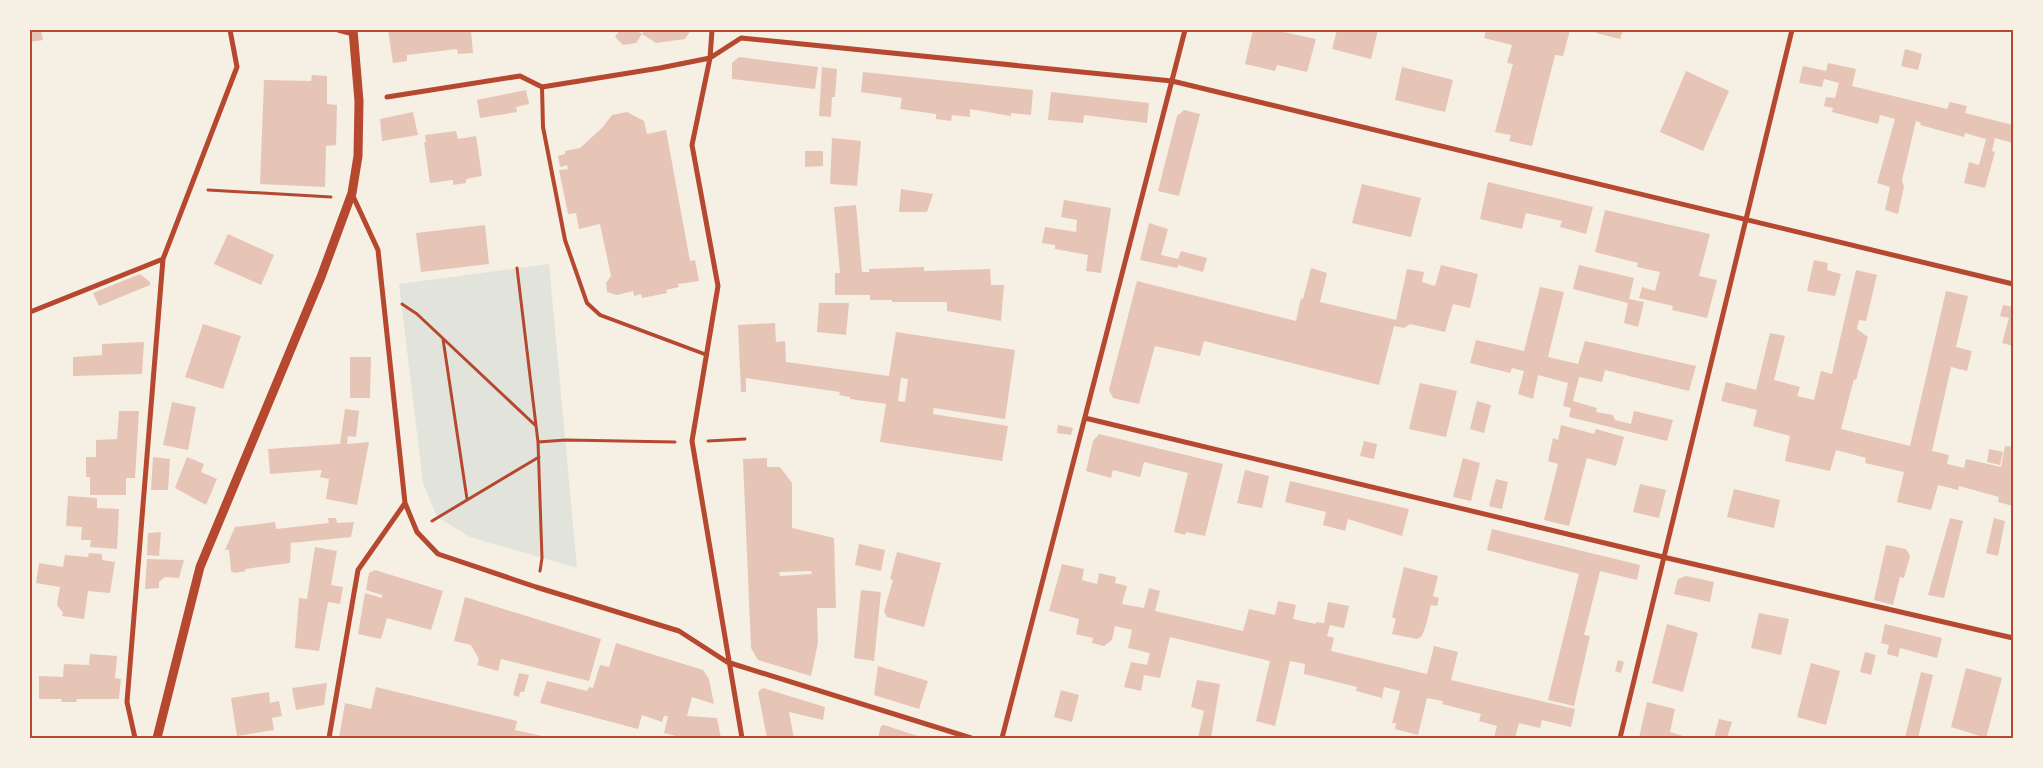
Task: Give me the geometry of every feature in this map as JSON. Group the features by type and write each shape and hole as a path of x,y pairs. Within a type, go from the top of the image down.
{"street":[{"path":"135,738 128,702 163,259 237,67 230,30"},
{"path":"157,738 200,567 321,277 351,196 358,147 359,101 353,32 338,30"},
{"path":"712,30 710,58 692,145 718,286 692,441 727,662 742,738"},
{"path":"1002,738 1185,30"},
{"path":"1620,738 1792,30"},
{"path":"387,97 520,76 542,87 669,66 710,58 741,38 1172,81 1745,221 2013,284"},
{"path":"351,196 378,250 405,503 417,532 438,554 536,588 679,631 727,662 971,738"},
{"path":"30,312 163,259"},
{"path":"1085,418 1663,557 2013,638"},
{"path":"329,738 358,570 405,503"}],"lane":[{"path":"542,87 543,127 565,240 587,303 600,315 707,355"}],"path":[{"path":"190,188 351,196"},
{"path":"517,268 539,457 542,558 536,588"},
{"path":"404,304 536,427"},
{"path":"443,339 467,499"},
{"path":"538,442 566,440 692,441 745,439"},
{"path":"417,532 467,499 539,457"}],"shaded area":[{"path":"549,264 577,568 470,537 437,517 423,483 399,284"}],"building":[{"path":"30,30 41,30 43,40 30,42"},
{"path":"388,30 471,30 473,53 458,54 457,49 407,55 407,61 393,63"},
{"path":"620,30 636,30 642,34 636,43 623,45 615,37"},
{"path":"645,30 691,30 685,39 656,43 642,34"},
{"path":"1253,30 1274,30 1316,39 1307,72 1277,65 1275,71 1245,64"},
{"path":"1337,30 1378,30 1371,59 1332,49"},
{"path":"1486,30 1570,30 1563,56 1555,55 1532,146 1509,141 1511,135 1495,132 1513,64 1507,63 1512,45 1484,38"},
{"path":"1596,30 1623,30 1620,39 1596,33"},
{"path":"1905,49 1922,54 1918,70 1901,66"},
{"path":"739,57 818,67 815,89 732,79 732,63"},
{"path":"1828,63 1856,69 1852,86 1947,109 1950,102 1967,106 1965,113 2013,125 2013,143 1995,138 1992,151 1995,152 1985,188 1964,183 1969,162 1979,165 1986,139 1965,133 1964,137 1920,125 1921,123 1916,121 1902,180 1904,187 1898,214 1885,210 1890,187 1877,183 1895,119 1880,115 1878,124 1832,112 1833,108 1824,106 1826,97 1835,98 1839,83 1824,79 1822,87 1799,83 1803,66 1826,71"},
{"path":"822,67 837,69 831,117 819,116"},
{"path":"1402,67 1453,80 1445,112 1395,100"},
{"path":"1686,71 1729,91 1703,151 1660,132"},
{"path":"863,72 1033,90 1031,115 1011,113 1011,116 970,109 970,117 952,115 951,121 936,119 936,114 900,109 902,98 861,92"},
{"path":"312,75 327,76 327,104 337,105 336,145 326,146 325,187 260,184 264,80 311,81"},
{"path":"526,90 529,104 516,107 517,112 480,118 477,100"},
{"path":"1051,92 1149,103 1147,123 1084,115 1083,123 1048,120"},
{"path":"1184,110 1200,114 1179,196 1158,191 1177,116"},
{"path":"413,112 418,135 382,141 380,119"},
{"path":"627,112 644,121 647,134 666,130 690,261 695,260 699,281 678,284 679,287 666,290 667,293 642,298 641,294 634,296 633,291 617,295 607,292 606,283 611,276 600,224 579,229 576,213 568,214 559,170 568,169 567,165 560,167 558,156 565,154 565,151 580,148 602,128 612,115"},
{"path":"456,131 458,139 476,136 482,176 466,179 466,183 453,185 453,180 430,183 424,142 426,142 425,135"},
{"path":"832,138 861,141 857,186 830,184"},
{"path":"805,151 823,151 823,166 805,167"},
{"path":"1488,182 1593,207 1586,234 1560,227 1562,221 1526,213 1522,229 1480,219"},
{"path":"1362,184 1421,198 1411,237 1352,223"},
{"path":"901,189 933,194 927,212 899,212"},
{"path":"1064,200 1111,208 1101,273 1086,271 1088,255 1055,249 1055,245 1042,243 1045,227 1076,232 1077,220 1061,217"},
{"path":"856,205 862,272 869,272 869,269 924,267 924,271 990,269 991,285 1004,285 1001,321 947,311 947,302 892,302 892,300 870,300 870,295 835,295 835,273 840,273 834,207"},
{"path":"1605,210 1710,234 1699,276 1717,280 1707,318 1672,310 1673,306 1639,298 1642,287 1655,291 1660,272 1637,267 1638,263 1595,252"},
{"path":"1149,223 1168,229 1161,255 1178,259 1181,251 1207,258 1203,272 1178,265 1177,268 1140,260"},
{"path":"485,225 489,264 421,272 416,233"},
{"path":"228,234 274,255 261,285 214,264"},
{"path":"1814,260 1828,263 1827,270 1841,274 1835,296 1807,291"},
{"path":"1441,265 1478,274 1470,308 1453,304 1445,332 1410,324 1404,328 1394,326 1379,385 1204,341 1200,356 1155,346 1139,404 1113,398 1109,390 1137,281 1296,321 1311,268 1327,273 1320,302 1396,320 1407,269 1424,272 1422,282 1435,286"},
{"path":"1579,265 1634,278 1629,299 1644,302 1638,327 1624,323 1628,303 1573,289"},
{"path":"1856,270 1877,275 1866,321 1859,320 1857,329 1868,337 1856,380 1854,379 1841,429 1910,446 1946,291 1968,296 1956,347 1972,351 1967,371 1951,367 1932,451 1949,455 1947,464 1964,468 1966,459 2001,467 2005,446 2013,447 2013,506 1998,502 1999,497 1959,486 1958,490 1938,485 1931,510 1897,502 1904,472 1865,463 1866,458 1836,450 1830,471 1785,461 1790,436 1753,426 1757,410 1721,401 1726,382 1756,390 1770,333 1785,336 1774,380 1800,387 1797,396 1814,400 1821,371 1832,374"},
{"path":"140,274 150,282 150,285 99,306 93,293"},
{"path":"1540,287 1564,292 1548,357 1578,364 1585,341 1696,366 1689,391 1605,370 1602,382 1579,377 1573,401 1597,408 1596,412 1613,415 1615,420 1631,424 1634,411 1673,420 1667,441 1569,417 1571,408 1563,406 1568,383 1538,375 1533,399 1518,394 1524,371 1512,368 1510,373 1470,363 1476,340 1524,351"},
{"path":"819,303 849,303 846,335 817,332"},
{"path":"2003,305 2013,307 2013,346 2002,343 2009,318 2000,316"},
{"path":"775,323 776,342 785,341 786,362 889,376 896,332 1015,350 1005,419 934,408 933,414 1008,426 1002,461 880,442 886,404 850,399 850,397 839,395 840,392 746,378 746,392 741,392 738,325","holes":["901,378 908,379 905,402 898,401"]},
{"path":"203,324 241,336 223,389 185,377"},
{"path":"144,342 142,374 73,376 73,357 102,355 102,344"},
{"path":"350,357 371,357 370,398 350,398"},
{"path":"1420,383 1457,391 1446,437 1409,429"},
{"path":"1477,401 1491,405 1484,433 1470,429"},
{"path":"172,402 196,407 188,450 163,445"},
{"path":"345,409 359,411 356,437 348,436 347,444 369,442 357,505 326,499 329,479 320,477 322,470 270,474 268,449 340,444"},
{"path":"119,411 139,411 135,478 126,478 126,495 90,495 90,477 86,477 86,457 96,457 96,440 117,439"},
{"path":"1058,425 1073,428 1071,435 1057,433"},
{"path":"1561,425 1594,434 1596,429 1624,437 1616,466 1587,458 1569,526 1544,520 1558,464 1548,461 1553,438 1558,440"},
{"path":"1099,434 1223,464 1205,536 1186,532 1185,535 1174,532 1188,473 1144,462 1140,477 1113,470 1111,478 1086,471 1093,441"},
{"path":"1364,441 1377,444 1374,459 1360,456"},
{"path":"1989,449 2003,452 2000,465 1987,462"},
{"path":"153,457 170,459 168,490 151,490"},
{"path":"187,457 204,464 201,472 217,479 206,505 175,488"},
{"path":"767,458 767,467 780,467 792,483 792,528 834,538 836,608 817,608 818,643 811,676 758,660 751,648 743,459","holes":["811,571 812,574 780,576 779,572"]},
{"path":"1463,458 1480,463 1471,501 1453,497"},
{"path":"1245,470 1269,476 1262,508 1237,503"},
{"path":"1496,479 1508,482 1502,509 1489,506"},
{"path":"1290,481 1409,509 1402,536 1348,519 1345,531 1323,525 1326,512 1285,502"},
{"path":"1640,484 1666,490 1659,518 1633,512"},
{"path":"1734,489 1780,500 1774,528 1727,517"},
{"path":"68,496 97,498 97,508 119,509 117,549 90,547 91,540 81,540 82,527 66,526"},
{"path":"328,518 336,518 337,523 354,522 351,537 291,543 290,563 245,569 246,571 234,573 231,571 229,550 225,550 235,527 275,522 276,529 329,523"},
{"path":"1950,518 1963,521 1944,598 1928,595"},
{"path":"1994,518 2005,521 1998,556 1986,553"},
{"path":"1492,529 1640,565 1637,580 1600,571 1584,635 1590,636 1574,706 1548,700 1579,574 1487,550"},
{"path":"161,532 159,556 147,555 148,533"},
{"path":"859,544 885,550 881,571 855,565"},
{"path":"1886,545 1906,549 1910,556 1904,578 1900,577 1893,605 1874,600"},
{"path":"315,547 337,551 331,585 343,587 340,604 328,602 319,651 295,648 299,598 307,599"},
{"path":"897,552 941,563 924,627 887,617 884,611 893,580 890,579"},
{"path":"89,553 102,554 102,560 115,562 110,593 88,591 84,619 62,616 63,613 57,605 60,587 36,583 39,563 63,567 65,555 88,557"},
{"path":"147,559 184,560 179,578 165,577 159,582 159,588 145,589"},
{"path":"1062,564 1084,569 1082,580 1097,584 1099,573 1116,577 1115,583 1127,586 1122,604 1144,608 1149,588 1160,591 1155,611 1243,631 1249,609 1275,615 1278,601 1296,605 1293,619 1316,624 1316,622 1324,623 1328,602 1349,606 1344,628 1330,625 1327,636 1334,638 1331,651 1427,674 1434,646 1458,652 1451,680 1575,709 1571,727 1542,720 1540,728 1519,723 1515,738 1494,738 1497,726 1479,721 1481,714 1442,704 1443,701 1427,698 1418,735 1395,729 1396,723 1392,723 1400,691 1384,687 1382,698 1356,691 1357,687 1304,674 1305,664 1290,661 1275,726 1256,721 1270,661 1170,637 1160,678 1144,675 1141,691 1124,687 1131,662 1147,665 1150,653 1128,648 1132,630 1115,626 1112,640 1104,646 1092,643 1093,638 1076,634 1079,619 1049,611"},
{"path":"1404,567 1438,576 1433,596 1439,598 1437,606 1431,605 1422,636 1417,639 1392,634 1396,619 1392,617"},
{"path":"375,570 443,591 431,630 387,618 381,639 358,634 365,593 382,598 382,595 366,590 369,573"},
{"path":"1686,576 1714,582 1710,602 1674,594 1678,579"},
{"path":"861,590 881,592 874,661 854,658"},
{"path":"465,597 601,639 589,681 501,659 498,671 477,665 479,659 471,645 454,641"},
{"path":"1759,613 1789,619 1781,655 1751,648"},
{"path":"1667,624 1698,633 1683,692 1652,683"},
{"path":"1885,624 1942,638 1937,658 1900,648 1898,657 1887,654 1889,645 1881,643"},
{"path":"616,643 703,670 709,679 714,704 692,697 687,716 717,718 721,738 684,738 664,733 668,716 664,716 662,722 642,715 638,729 540,703 547,681 587,691 589,687 593,688 600,665 609,667"},
{"path":"1865,652 1876,655 1871,675 1860,672"},
{"path":"90,654 117,656 115,678 121,679 119,699 77,699 76,702 61,702 62,699 39,699 39,676 63,677 64,664 89,665"},
{"path":"1618,660 1624,662 1621,673 1615,671"},
{"path":"1811,663 1840,671 1826,725 1797,717"},
{"path":"878,666 928,681 919,709 874,695"},
{"path":"1966,668 2002,678 1986,738 1951,727"},
{"path":"1921,672 1933,675 1918,738 1905,738"},
{"path":"519,673 529,675 524,692 520,692 519,697 513,695"},
{"path":"1197,680 1220,684 1211,738 1198,738 1204,711 1191,707"},
{"path":"327,683 324,705 296,710 292,688"},
{"path":"376,687 517,721 515,730 551,738 339,738 345,703 371,709"},
{"path":"763,688 825,707 823,720 789,712 794,738 767,738 758,692"},
{"path":"1061,690 1079,695 1072,722 1054,717"},
{"path":"269,692 270,703 279,701 282,716 272,718 274,730 237,736 231,698"},
{"path":"1647,702 1675,709 1670,732 1690,738 1639,738"},
{"path":"1719,719 1732,722 1727,738 1714,738"},
{"path":"884,725 924,738 878,738 881,726"}]}
